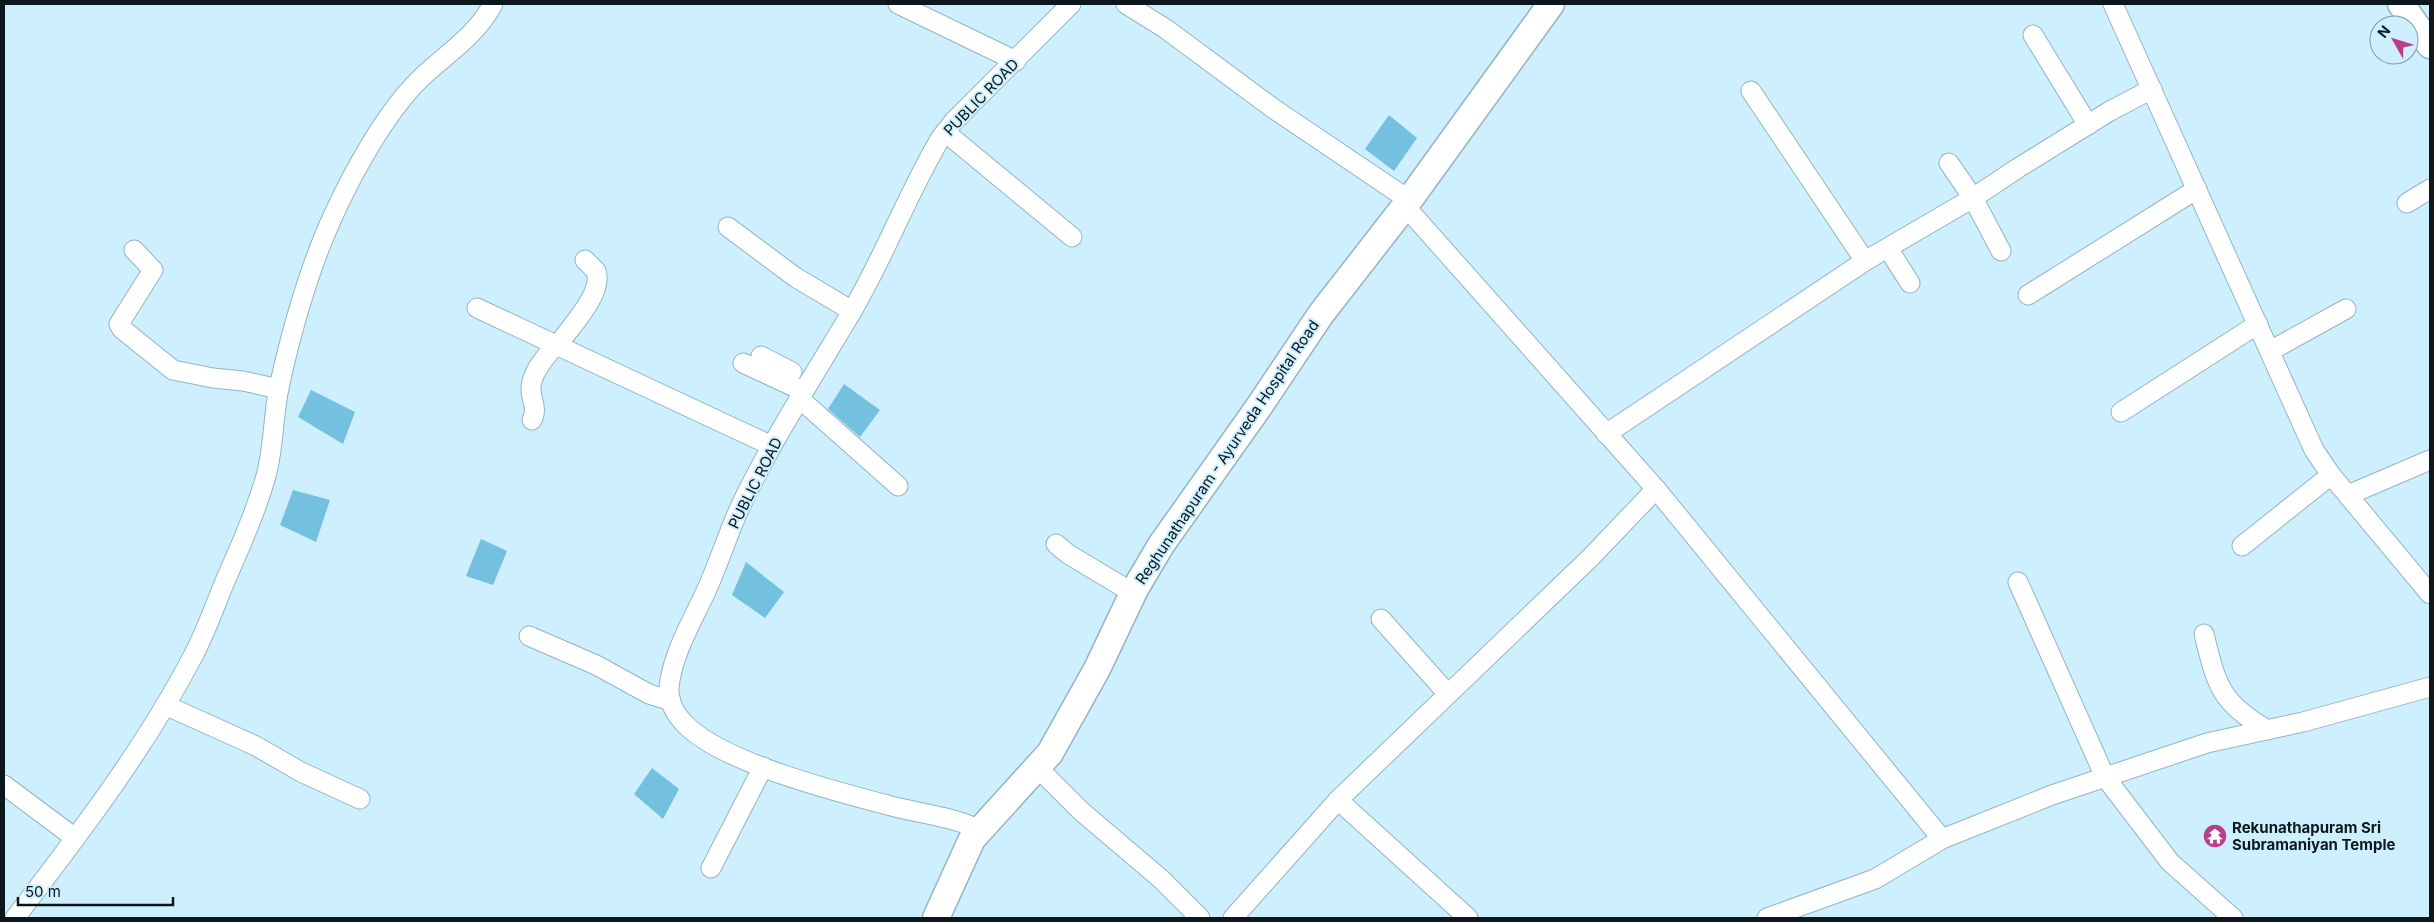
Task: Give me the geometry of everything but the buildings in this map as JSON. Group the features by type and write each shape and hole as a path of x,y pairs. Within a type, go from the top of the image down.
{"main road":[{"name":"Reghunathapuram - Ayurveda Hospital Road","path":"936,918 954,874 972,839 1050,753 1097,669 1133,593 1161,546 1258,408 1321,314 1407,203 1551,4"},
{"path":"2401,4 2430,45"}],"street":[{"path":"15,918 75,838 148,734 193,655 248,529 266,474 279,389 296,321 316,255 334,214 377,135 397,104 420,79 477,28 493,4"},
{"path":"898,4 1016,61"},
{"name":"PUBLIC ROAD","path":"671,701 669,687 677,656 740,508 772,446 852,311 931,154 954,121 1071,4"},
{"path":"1126,4 1166,29 1274,109 1407,203 1606,434 1656,489 1942,839"},
{"path":"2113,4 2314,450 2331,475 2430,594"},
{"path":"2033,35 2088,125"},
{"path":"1606,434 1865,261 1888,250 2134,97 2152,89"},
{"path":"1751,91 1865,261"},
{"path":"945,132 1072,237"},
{"path":"1948,162 1973,198 2001,251"},
{"path":"2028,295 2198,189"},
{"path":"2407,203 2430,189"},
{"path":"728,227 796,277 852,311"},
{"path":"134,250 153,270 119,324 122,329 173,370 279,389"},
{"path":"1888,250 1910,283"},
{"path":"532,420 536,407 531,390 536,371 592,297 597,286 596,271 585,260"},
{"path":"477,308 772,446"},
{"path":"2270,351 2346,309"},
{"path":"2121,412 2258,324"},
{"path":"761,356 804,390 898,486"},
{"path":"743,363 804,390"},
{"path":"2348,494 2430,460"},
{"path":"2242,546 2331,475"},
{"path":"1233,918 1338,800 1447,693 1590,558 1656,489"},
{"path":"1056,544 1068,554 1133,593"},
{"path":"2018,582 2105,778 2170,862 2233,918"},
{"path":"1381,618 1447,693"},
{"path":"2204,634 2213,671 2228,700 2238,711 2267,730"},
{"path":"529,636 596,665 649,694 671,701 680,719 694,732 728,752 763,766 846,793 965,823 980,830"},
{"path":"1767,918 1876,879 1942,839 2052,795 2208,743 2267,730 2430,687"},
{"path":"165,705 256,746 302,772 360,799"},
{"path":"711,868 763,766"},
{"path":"1037,767 1081,811 1161,879 1200,918"},
{"path":"4,785 75,838"},
{"path":"1338,800 1468,918"}],"place":[{"name":"Rekunathapuram Sri Subramaniyan Temple","path":"2215,836"}]}
